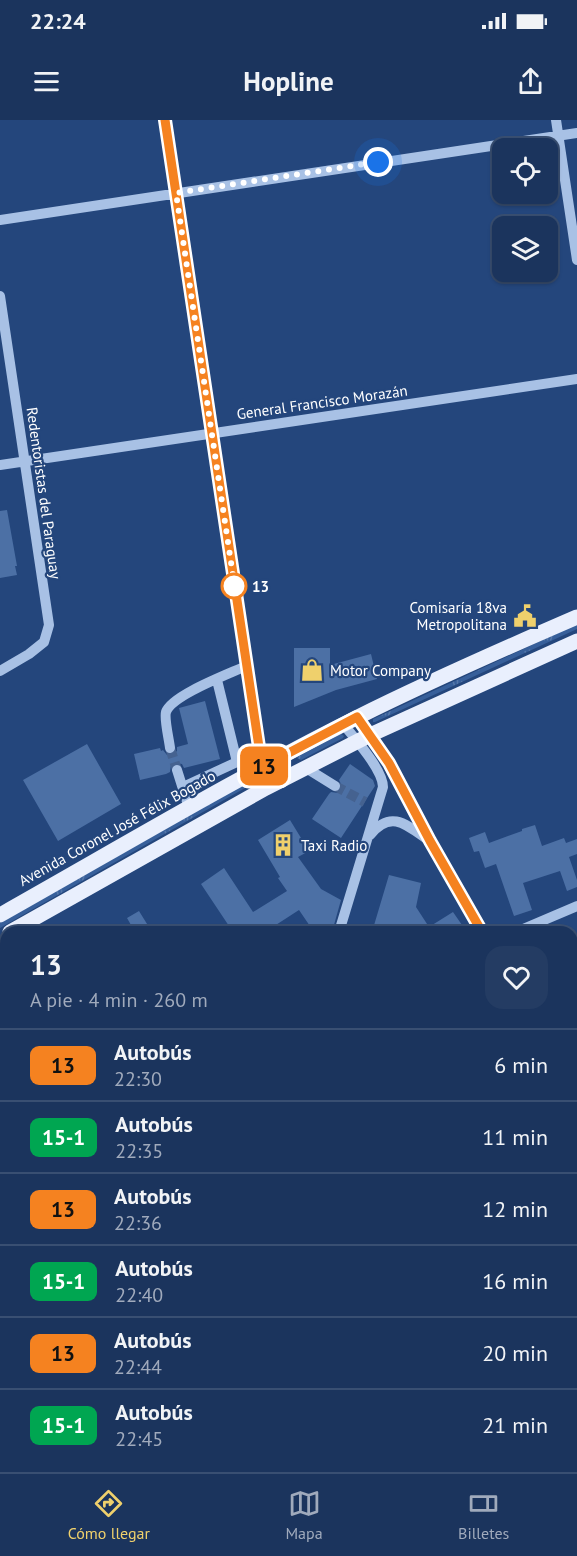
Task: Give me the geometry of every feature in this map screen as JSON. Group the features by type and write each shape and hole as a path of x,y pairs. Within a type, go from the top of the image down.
{"main road":[{"name":"Avenida Coronel José Félix Bogado","path":"0,915 262,767 351,721 577,617"},
{"path":"21,926 266,788 363,739 577,641"}],"street":[{"path":"165,120 266,788"},
{"path":"556,120 577,260"},
{"path":"0,220 577,133"},
{"name":"Redentoristas del Paraguay","path":"0,296 49,625 44,642 0,671"},
{"name":"General Francisco Morazán","path":"0,465 577,379"},
{"path":"170,748 165,713 170,705 184,695 246,666"},
{"path":"216,680 237,762"},
{"path":"341,926 383,787 383,781 363,739 351,721"},
{"path":"363,739 389,763 479,926"},
{"path":"183,787 259,751"},
{"path":"306,768 335,786"},
{"path":"177,770 189,808"},
{"path":"365,802 378,802"},
{"path":"367,840 381,825 392,820 403,823 430,841"},
{"path":"530,926 577,906"}],"green space":[{"path":"577,624 577,629 373,722 373,719"},
{"path":"341,734 343,738 301,760 297,758 299,756"},
{"path":"246,785 245,788 4,926 0,926 0,923"}],"building":[{"path":"7,510 17,575 0,578 0,511"},
{"name":"Motor Company","path":"294,648 330,648 330,665 371,654 377,679 336,690 294,707"},
{"path":"205,701 220,759 184,768 182,764 175,763 171,765 170,772 166,774 140,780 134,754 160,748 167,755 172,755 177,751 177,747 188,744 179,708"},
{"path":"87,744 121,804 58,841 23,780"},
{"path":"350,764 373,780 375,786 341,838 312,819 331,792 338,793 341,790 339,780"},
{"path":"290,820 309,851 298,857 321,889 341,900 334,926 310,926 299,910 274,926 229,926 201,884 224,868 253,912 287,891 258,840"},
{"path":"535,825 542,846 564,838 566,843 577,839 577,854 569,857 577,880 577,887 567,891 560,871 523,883 532,910 514,916 496,864 485,868 479,851 474,852 469,838 485,832 489,843"},
{"path":"389,875 421,883 416,907 428,926 374,926"},
{"path":"139,911 148,926 132,926 127,918"},
{"path":"453,912 461,926 431,926"}],"tunnel":[{"path":"170,748 177,770"},
{"path":"335,786 365,802"}],"bus line":[{"name":"13","path":"165,120 262,767 357,717 389,763 479,926"}],"place":[{"name":"13","path":"234,586"},
{"name":"Comisaría 18va Metropolitana","path":"525,616"},
{"name":"Motor Company","path":"312,670"},
{"name":"Taxi Radio","path":"283,845"}],"route":[{"path":"234,586 236,596 176,193 378,162"}]}
